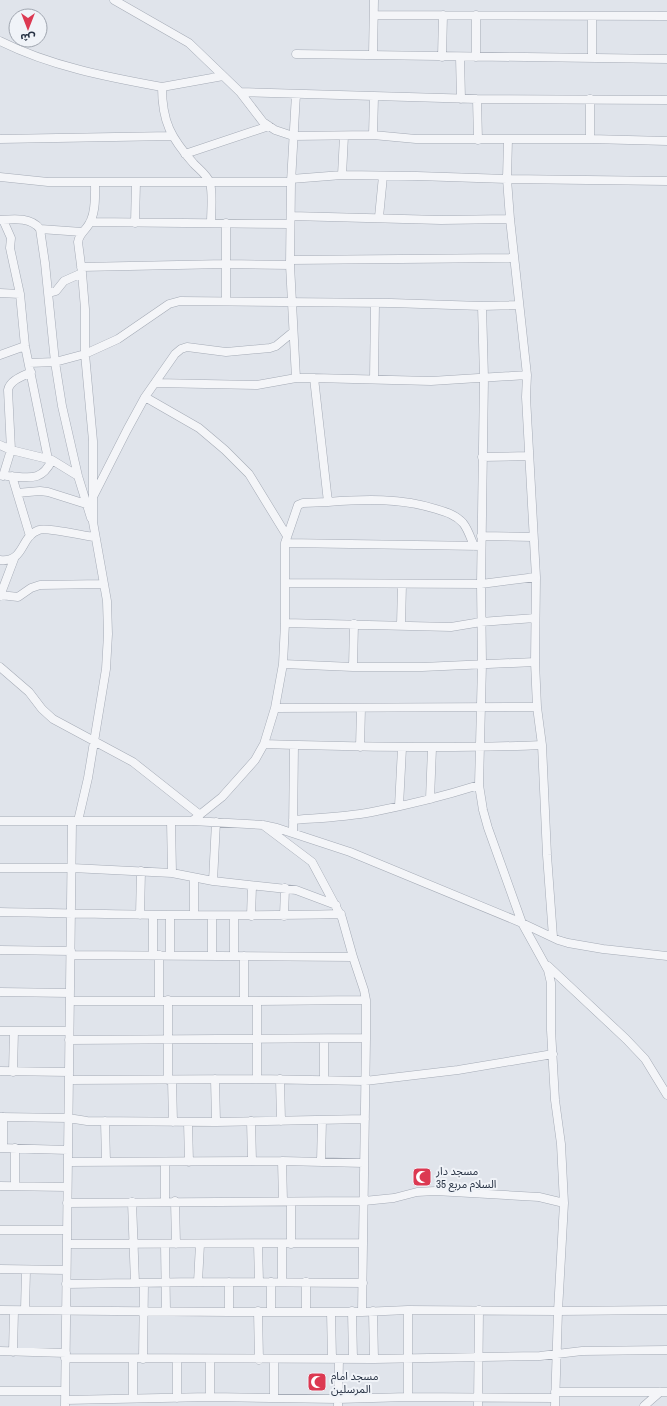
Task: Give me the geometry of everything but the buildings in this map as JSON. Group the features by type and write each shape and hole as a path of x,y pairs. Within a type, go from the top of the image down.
{"street":[{"path":"114,0 189,43 240,92 263,122 293,136 373,135 416,139 590,139 667,141"},
{"path":"373,55 374,0"},
{"path":"374,15 667,16"},
{"path":"442,57 443,15"},
{"path":"476,15 476,57"},
{"path":"592,16 592,58"},
{"path":"0,41 33,56 89,72 162,87 223,76"},
{"path":"296,54 667,59"},
{"path":"460,57 461,99"},
{"path":"162,87 164,118 172,136 185,154 210,181 211,223"},
{"path":"240,92 461,99 667,100"},
{"path":"296,94 290,220 291,302 296,378"},
{"path":"373,135 374,97"},
{"path":"477,99 478,140"},
{"path":"590,99 590,139"},
{"path":"185,154 269,126"},
{"path":"0,139 172,136"},
{"path":"342,175 344,136"},
{"path":"508,140 507,180 526,375 536,577 535,662 537,707 542,745 547,855 553,937"},
{"path":"0,177 48,182 291,181 342,175 417,176 507,180 667,181"},
{"path":"379,217 383,176"},
{"path":"96,182 93,214 90,222 79,237 78,242 82,270 85,354 92,422 94,538 104,584 108,634 106,669 94,740 75,821 72,868 65,1403 121,1402 133,1398 145,1402 177,1398 210,1397 257,1402 274,1398 289,1402 373,1402 408,1397 478,1402 664,1392"},
{"path":"135,223 136,182"},
{"path":"90,222 226,223 379,217 441,220 510,219"},
{"path":"93,522 78,476 62,406 55,362 43,243 40,229 30,221 17,219 2,220 11,236 10,248 20,294 25,346 30,367 50,460 48,469 42,474 32,477 1,476 11,450 9,386 30,367 55,362 85,354 125,335 169,304 180,301 226,301 482,306 519,305"},
{"path":"226,223 226,301"},
{"path":"40,229 82,232"},
{"path":"48,293 56,291 64,281 82,270 226,264 514,258"},
{"path":"0,293 20,294"},
{"path":"374,379 375,303"},
{"path":"482,306 484,378 482,536 478,546 481,584 482,664 479,785 483,810 488,828 522,923 543,961 550,976 551,984 555,1100 562,1144 564,1203 555,1399"},
{"path":"93,496 145,398 181,349 188,347 211,351 238,352 270,348 276,346 293,332"},
{"path":"0,356 25,346"},
{"path":"155,383 257,385 296,378 431,381 526,375"},
{"path":"314,378 328,502"},
{"path":"145,398 199,428 225,450 249,474 286,540"},
{"path":"0,445 11,450 50,460 78,476"},
{"path":"482,457 529,456"},
{"path":"12,476 30,536"},
{"path":"17,494 40,491 48,492 86,504"},
{"path":"192,821 222,797 255,760 264,744 275,708 283,664 286,540 298,506 303,503 361,499 390,500 420,504 455,516 464,524 478,546"},
{"path":"94,538 43,528 34,532 14,559 0,596 18,597 31,588 40,585 104,584"},
{"path":"482,536 533,537"},
{"path":"286,540 478,546"},
{"path":"0,560 14,559"},
{"path":"285,583 481,584 536,577"},
{"path":"401,625 402,584"},
{"path":"285,623 451,627 481,622 535,618"},
{"path":"353,667 354,624"},
{"path":"283,664 353,667 422,667 535,662"},
{"path":"0,667 29,692 42,709 53,719 133,762 200,815"},
{"path":"275,708 537,707"},
{"path":"360,747 361,708"},
{"path":"264,744 402,748 480,748 542,745"},
{"path":"293,833 294,745"},
{"path":"400,806 402,748"},
{"path":"430,799 432,748"},
{"path":"293,820 351,815 400,806 479,785"},
{"path":"0,821 192,821 263,825 293,833 350,852 568,943 667,956"},
{"path":"171,821 172,873"},
{"path":"213,881 216,822"},
{"path":"263,825 312,862 341,914 364,990 366,1000 366,1038 362,1312"},
{"path":"0,868 72,868 172,873 213,881 296,890 336,905"},
{"path":"140,871 140,915"},
{"path":"194,878 194,915"},
{"path":"251,916 252,886"},
{"path":"284,916 285,888"},
{"path":"0,912 153,916 284,916 341,914"},
{"path":"153,916 159,1000"},
{"path":"170,916 170,955"},
{"path":"212,916 212,955"},
{"path":"234,916 234,955"},
{"path":"0,950 156,955 353,957"},
{"path":"244,956 244,1001"},
{"path":"543,961 626,1039 645,1059 667,1096"},
{"path":"0,992 70,997 159,1000 366,1000"},
{"path":"168,1000 168,1039 173,1122"},
{"path":"256,1001 257,1079"},
{"path":"0,1031 69,1036 168,1039 366,1038"},
{"path":"13,1072 14,1031"},
{"path":"324,1038 324,1080"},
{"path":"0,1071 69,1076 170,1080 280,1079 365,1081 458,1070 553,1054"},
{"path":"215,1079 216,1122"},
{"path":"280,1079 281,1121"},
{"path":"68,1150 1,1148 1,1117 68,1118 87,1121 173,1122 365,1119"},
{"path":"321,1162 322,1120"},
{"path":"105,1121 106,1162"},
{"path":"251,1121 252,1161"},
{"path":"188,1122 189,1162"},
{"path":"15,1148 15,1186"},
{"path":"68,1162 282,1161 364,1163"},
{"path":"282,1161 291,1244"},
{"path":"165,1162 165,1202"},
{"path":"0,1186 67,1187"},
{"path":"67,1203 175,1201 364,1201 394,1198 417,1192 435,1192 540,1197 564,1203"},
{"path":"175,1201 176,1244"},
{"path":"132,1202 135,1283"},
{"path":"0,1230 67,1230"},
{"path":"67,1244 134,1245 363,1243"},
{"path":"165,1244 166,1311"},
{"path":"198,1282 200,1244"},
{"path":"258,1244 259,1282"},
{"path":"282,1244 282,1282"},
{"path":"0,1269 66,1270"},
{"path":"25,1310 26,1270"},
{"path":"66,1284 166,1282 363,1282"},
{"path":"229,1282 229,1312"},
{"path":"271,1282 271,1311"},
{"path":"306,1282 306,1312"},
{"path":"143,1359 144,1283"},
{"path":"0,1310 66,1312 362,1312 408,1310 479,1310 558,1312 667,1310"},
{"path":"408,1310 408,1397"},
{"path":"478,1402 479,1310"},
{"path":"13,1352 14,1311"},
{"path":"258,1311 259,1360"},
{"path":"373,1311 374,1359"},
{"path":"331,1312 336,1359 338,1403"},
{"path":"352,1312 353,1359"},
{"path":"0,1351 133,1359 274,1360 540,1356 582,1351 667,1350"},
{"path":"133,1359 133,1398"},
{"path":"177,1359 177,1398"},
{"path":"210,1359 210,1397"},
{"path":"274,1360 274,1398"},
{"path":"0,1390 65,1391"},
{"path":"644,1406 664,1392"}],"place":[{"name":"مسجد دار السلام مربع 35","path":"422,1177"},
{"name":"مسجد امام المرسلين","path":"317,1382"}]}
